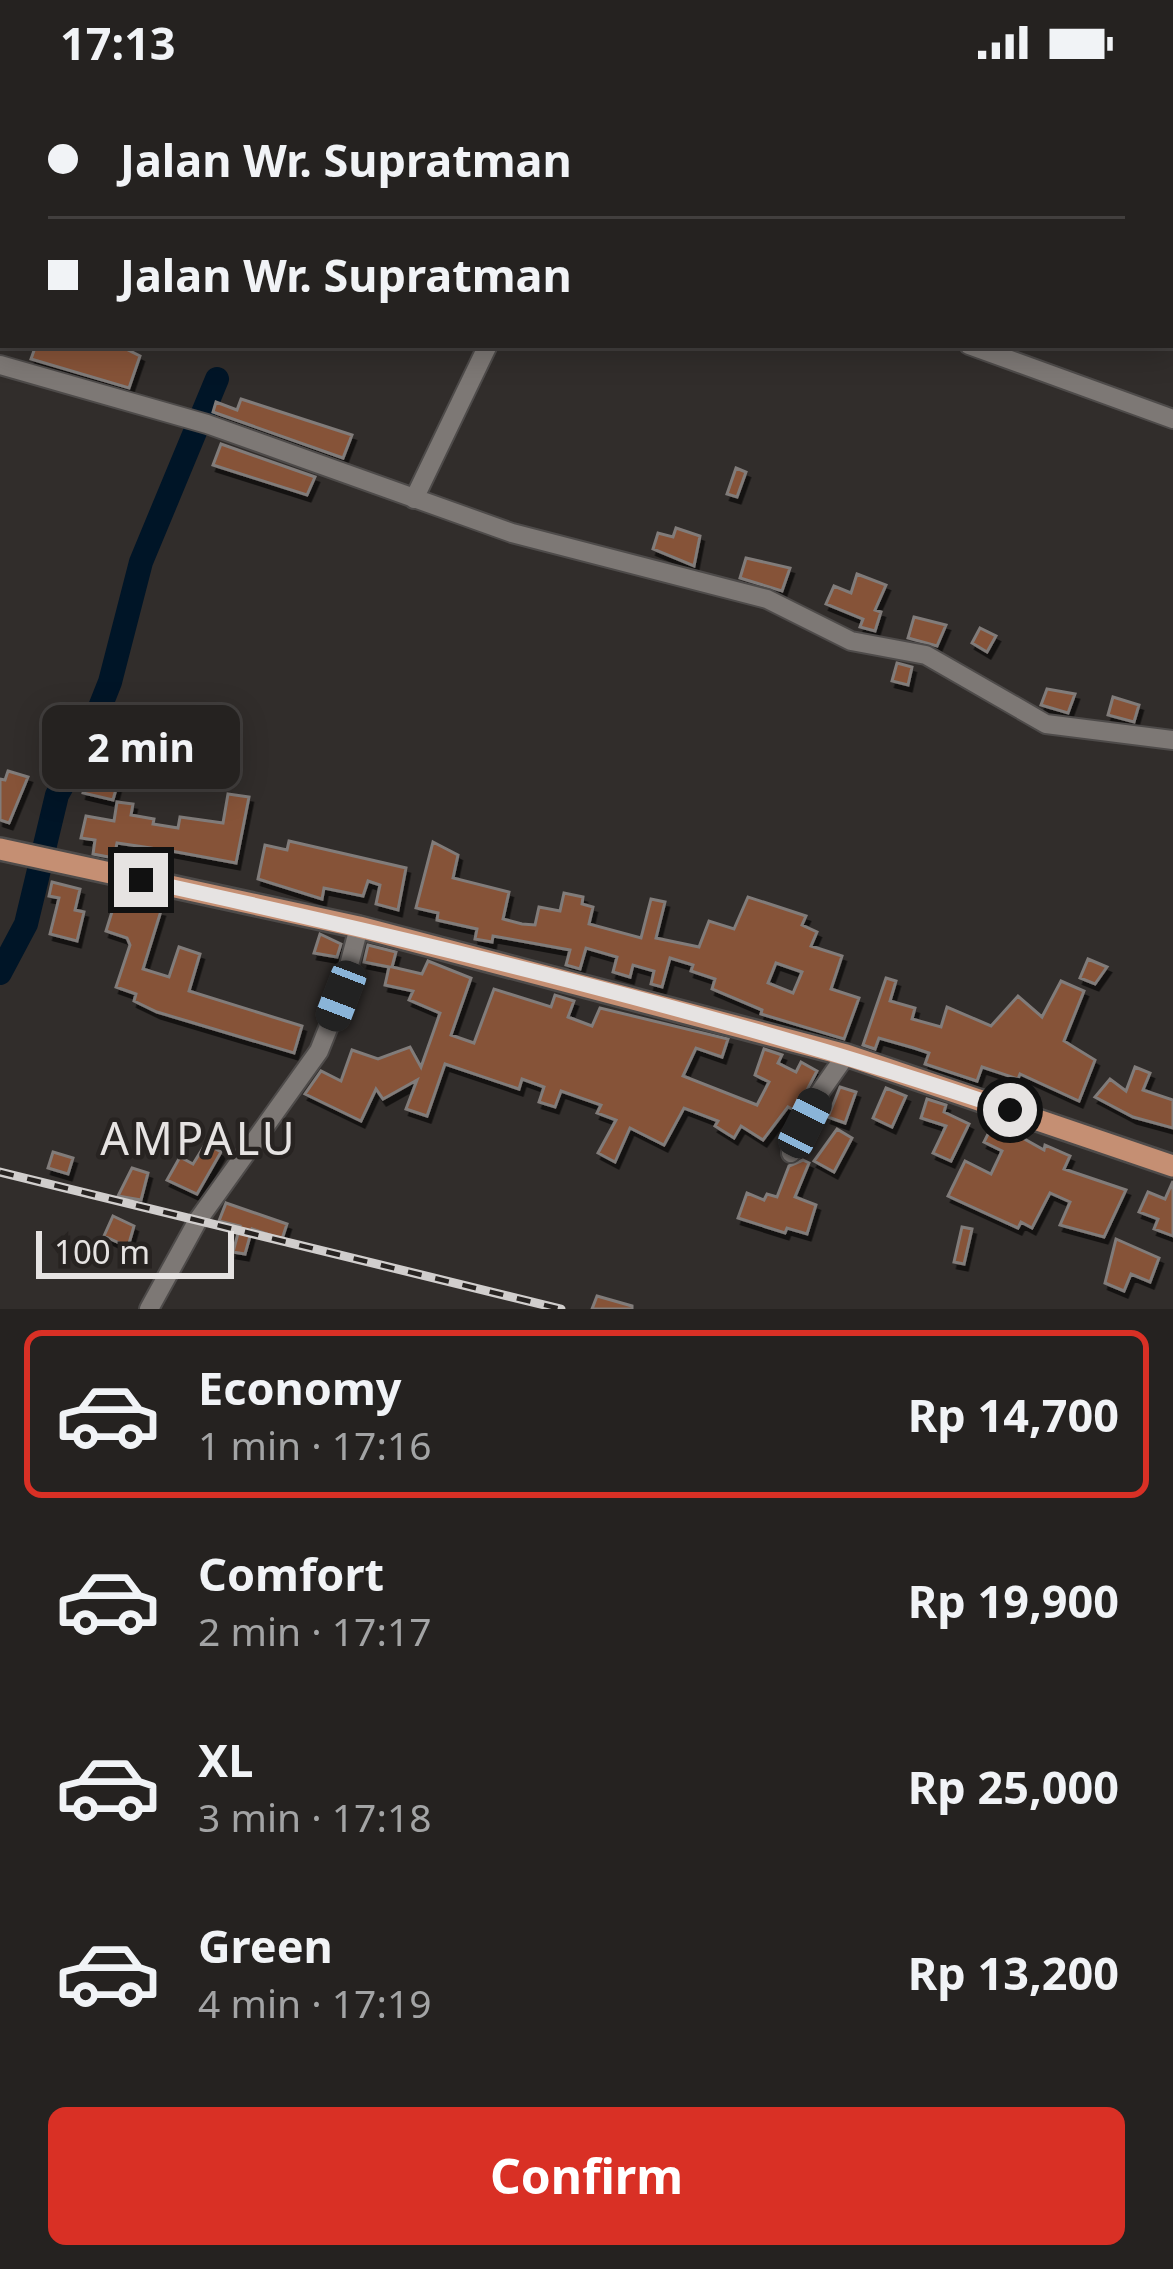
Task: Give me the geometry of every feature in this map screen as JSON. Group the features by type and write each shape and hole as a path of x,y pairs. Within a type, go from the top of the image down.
{"main road":[{"path":"9,851 359,926 846,1055 1173,1166"}],"street":[{"path":"414,499 487,348"},
{"path":"977,348 1173,418"},
{"path":"0,364 200,422 512,533 767,598 851,640 926,655 1046,724 1173,740"},
{"path":"149,1309 198,1220 319,1052 359,926"},
{"path":"790,1153 825,1083 846,1055"}],"building":[{"path":"35,348 124,348 140,356 129,388 31,359"},
{"path":"241,399 352,435 343,458 213,412 216,402 237,410"},
{"path":"221,444 315,477 307,495 213,465"},
{"path":"736,468 746,472 737,497 727,494"},
{"path":"676,528 700,536 694,566 653,549 658,533 673,537"},
{"path":"746,558 790,568 782,591 740,578"},
{"path":"857,574 886,585 875,610 881,612 875,631 860,627 863,619 826,604 834,586 851,593"},
{"path":"914,617 946,625 937,646 908,638"},
{"path":"980,628 996,636 987,652 972,643"},
{"path":"897,663 912,667 908,685 892,681"},
{"path":"1047,689 1075,694 1068,713 1041,705"},
{"path":"1113,697 1139,705 1134,722 1108,715"},
{"path":"108,709 154,720 142,762 125,757 113,800 83,793 87,776 94,778"},
{"path":"8,771 28,777 9,823 0,820 0,779 5,780"},
{"path":"228,794 249,797 236,863 166,850 164,859 149,857 151,848 117,843 114,858 93,854 95,840 81,838 86,816 114,821 117,802 133,804 131,815 154,819 153,824 178,828 180,817 223,823"},
{"path":"289,841 406,868 398,910 376,904 380,885 368,881 363,896 324,888 322,899 258,879 265,845 287,850"},
{"path":"433,842 458,855 453,878 509,892 503,919 522,924 535,925 539,907 560,911 564,893 583,897 582,904 593,907 589,924 641,938 651,899 665,902 656,938 699,947 709,921 734,929 748,897 806,916 802,925 817,932 811,946 842,956 831,989 859,998 844,1039 761,1014 762,1010 712,989 715,979 691,971 693,965 670,958 662,987 651,984 654,971 633,965 630,977 613,972 617,957 586,948 580,969 566,965 570,950 493,936 492,942 475,939 477,929 437,920 438,913 416,908","holes":["776,963 802,972 793,993 768,983"]},
{"path":"52,882 80,889 75,910 84,912 77,941 50,934 59,898 49,896"},
{"path":"115,902 161,911 143,969 169,977 179,947 200,954 189,991 302,1026 294,1053 157,1012 134,1001 136,994 116,987 130,945 127,938 106,931"},
{"path":"320,934 341,944 337,957 314,953"},
{"path":"368,945 396,952 392,967 422,974 428,961 471,978 451,1035 474,1043 494,989 551,1007 555,995 574,1001 568,1017 592,1026 600,1008 728,1039 722,1057 696,1048 683,1076 757,1105 769,1082 755,1075 764,1049 782,1055 778,1063 796,1072 801,1062 817,1071 796,1111 788,1107 763,1140 741,1126 734,1138 715,1126 718,1121 684,1108 664,1145 630,1128 615,1162 598,1153 616,1120 597,1113 601,1105 561,1091 555,1107 539,1102 544,1087 522,1079 519,1089 445,1064 427,1116 406,1109 417,1080 383,1099 376,1089 361,1121 305,1094 321,1071 341,1081 352,1050 378,1059 410,1047 421,1067 440,1013 409,1000 413,991 385,985 389,967 364,962"},
{"path":"1088,959 1107,967 1095,984 1080,978"},
{"path":"886,978 896,981 890,1001 915,1008 912,1019 941,1027 947,1007 991,1026 1018,996 1042,1017 1061,981 1084,991 1064,1041 1095,1060 1079,1101 1020,1074 1018,1079 982,1067 977,1081 925,1064 929,1053 914,1048 879,1038 875,1049 863,1045"},
{"path":"1135,1067 1150,1073 1143,1090 1173,1100 1173,1128 1133,1117 1095,1097 1110,1079 1126,1091"},
{"path":"840,1087 856,1092 845,1123 828,1117"},
{"path":"886,1088 906,1096 892,1127 873,1118"},
{"path":"927,1099 946,1105 944,1112 969,1124 951,1161 933,1153 946,1126 921,1118"},
{"path":"994,1122 1044,1150 1045,1145 1070,1156 1064,1169 1126,1190 1104,1237 1060,1225 1070,1202 1050,1193 1032,1228 1021,1222 1018,1228 948,1196 965,1161 991,1174 1002,1151 984,1142"},
{"path":"837,1129 852,1138 834,1172 814,1161"},
{"path":"206,1143 221,1152 197,1194 167,1180 180,1157 193,1164"},
{"path":"53,1152 73,1158 68,1174 48,1168"},
{"path":"803,1160 809,1163 795,1197 816,1205 807,1234 787,1228 785,1233 738,1218 747,1193 764,1200 767,1194 777,1197 789,1166"},
{"path":"132,1168 148,1173 141,1200 118,1196"},
{"path":"1173,1181 1173,1236 1154,1229 1158,1219 1139,1212 1148,1192 1165,1199"},
{"path":"226,1203 287,1224 282,1239 252,1229 245,1254 233,1252 240,1226 219,1221"},
{"path":"113,1216 134,1226 128,1247 104,1236"},
{"path":"962,1227 972,1229 964,1264 954,1262"},
{"path":"1116,1239 1159,1258 1150,1282 1131,1274 1124,1291 1105,1283"},
{"path":"597,1296 632,1306 632,1309 592,1309"}],"waterway":[{"path":"0,973 26,924 57,795 85,745 110,682 141,562 217,379"}],"railway":[{"path":"0,1172 561,1309"}],"district":[{"name":"AMPALU","path":"199,1139"}],"route":[{"path":"141,880 359,926 846,1055 1010,1110"}]}
